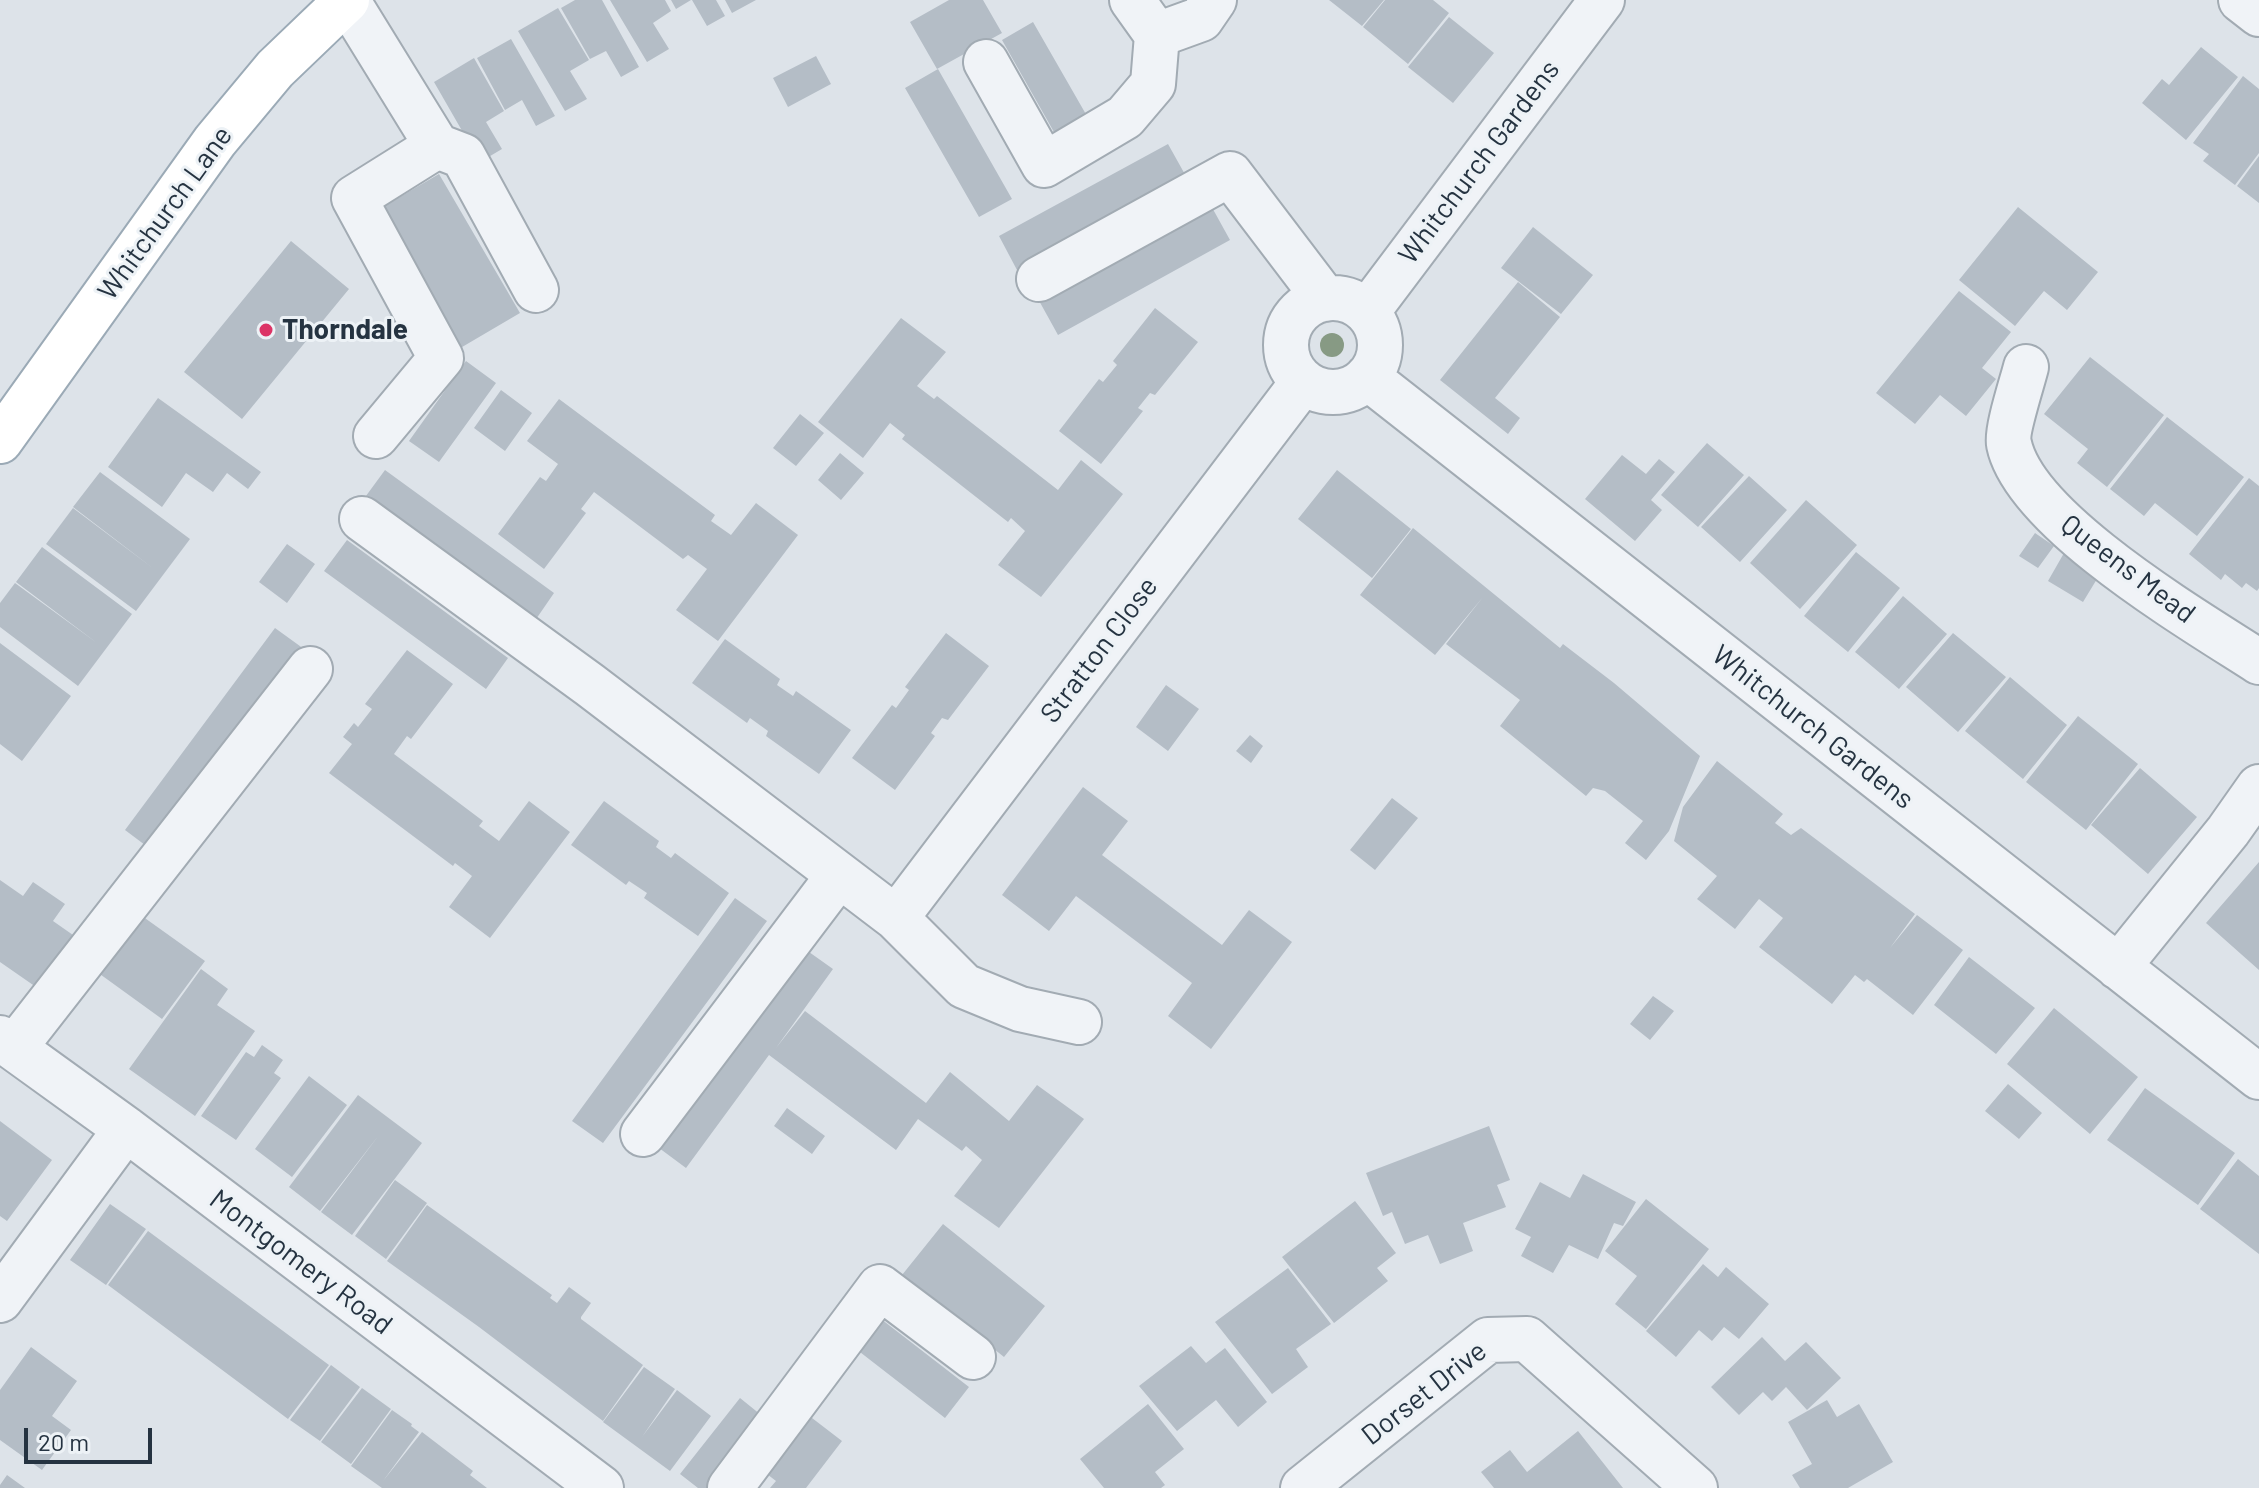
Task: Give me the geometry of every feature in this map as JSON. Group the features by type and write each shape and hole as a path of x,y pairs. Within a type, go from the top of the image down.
{"main road":[{"name":"Whitchurch Lane","path":"0,441 215,141 275,69 347,0"}],"street":[{"path":"347,0 437,146 463,156 536,290"},
{"path":"986,62 1044,165 1125,117 1153,84 1157,35 1132,0"},
{"path":"1157,35 1201,19 1214,0"},
{"path":"2241,0 2259,14"},
{"name":"Whitchurch Gardens","path":"1367,312 1589,4"},
{"path":"376,436 441,358 354,198 437,146"},
{"path":"1039,279 1230,174 1325,299"},
{"path":"1340,298 1367,312 1379,338 1375,366 1356,386 1343,391 1328,392 1303,382 1287,356 1286,341 1298,313 1310,304 1325,299 1340,298"},
{"name":"Queens Mead","path":"2026,367 2008,441 2018,472 2046,506 2102,556 2259,662"},
{"name":"Whitchurch Gardens","path":"1367,377 2259,1077"},
{"name":"Stratton Close","path":"896,918 1303,382"},
{"path":"362,519 590,685 896,918 964,986 1020,1009 1079,1022"},
{"path":"7,1043 310,669"},
{"path":"2118,967 2228,831 2259,787"},
{"path":"643,1134 839,875"},
{"name":"Montgomery Road","path":"7,1043 126,1129 592,1486"},
{"path":"0,1300 126,1129"},
{"path":"730,1488 880,1287 973,1357"},
{"name":"Dorset Drive","path":"1303,1488 1488,1340 1527,1339 1695,1488"}],"building":[{"path":"575,0 602,0 639,67 621,77 606,51 590,59 561,8"},
{"path":"610,0 665,0 671,11 653,23 669,49 647,62"},
{"path":"671,0 691,0 676,9"},
{"path":"692,0 716,0 725,16 707,26"},
{"path":"725,0 756,0 732,13"},
{"path":"949,0 983,0 1002,33 937,69 910,22"},
{"path":"1329,0 1384,0 1362,26"},
{"path":"1385,0 1433,0 1449,13 1408,64 1363,27"},
{"path":"558,8 589,60 570,71 587,99 565,111 518,31"},
{"path":"1449,17 1494,53 1453,103 1408,67"},
{"path":"1033,22 1095,130 1063,148 1002,40"},
{"path":"511,39 555,116 536,126 522,100 505,110 477,58"},
{"path":"2201,47 2238,77 2186,140 2142,103 2162,79 2169,85"},
{"path":"816,56 831,84 788,107 773,78"},
{"path":"474,58 504,111 486,122 502,149 480,162 434,82"},
{"path":"938,69 1012,199 979,217 905,88"},
{"path":"2243,76 2259,89 2259,153 2235,185 2203,161 2209,154 2193,143"},
{"path":"1168,144 1187,178 1017,270 999,236"},
{"path":"2259,156 2259,203 2237,186"},
{"path":"439,174 520,313 457,350 376,211"},
{"path":"1204,193 1230,240 1058,335 1032,288"},
{"path":"2018,207 2098,272 2067,310 2044,291 2015,326 1959,280"},
{"path":"1533,227 1593,275 1561,314 1501,268"},
{"name":"Thorndale","path":"291,241 349,289 242,419 184,372"},
{"path":"1518,282 1560,317 1495,398 1520,418 1508,434 1440,380"},
{"path":"1959,291 2011,332 1982,368 1996,379 1966,416 1940,395 1915,424 1876,393"},
{"path":"1155,308 1198,342 1155,395 1150,393 1138,408 1143,411 1101,464 1059,431 1099,379 1103,382 1117,365 1113,361"},
{"path":"901,318 946,352 917,386 934,399 937,396 1058,490 1081,460 1123,494 1041,597 998,565 1025,531 1011,518 1008,522 902,439 905,435 890,423 863,458 818,422"},
{"path":"2090,357 2164,415 2107,487 2077,463 2088,449 2044,414"},
{"path":"466,361 496,383 439,462 409,441"},
{"path":"501,390 532,413 505,451 474,428"},
{"path":"158,398 261,472 248,489 227,473 213,492 186,473 162,507 108,467"},
{"path":"559,399 715,515 711,521 731,535 756,503 798,535 718,641 676,610 707,569 688,555 683,559 594,492 581,509 586,513 544,569 498,534 540,477 546,481 558,464 527,441"},
{"path":"800,414 824,433 796,466 773,448"},
{"path":"2167,417 2244,477 2197,536 2155,503 2144,516 2110,489"},
{"path":"1707,443 1744,475 1698,527 1661,495"},
{"path":"840,453 864,473 841,500 818,480"},
{"path":"1622,455 1646,474 1659,459 1675,472 1651,500 1662,510 1635,541 1585,499"},
{"path":"385,470 554,593 532,625 363,500"},
{"path":"1337,470 1411,529 1372,578 1298,519"},
{"path":"100,472 190,539 136,611 46,544 73,508 154,569 73,507"},
{"path":"1749,476 1787,510 1740,562 1701,527"},
{"path":"2249,478 2259,486 2257,591 2246,583 2242,588 2225,574 2221,580 2189,554"},
{"path":"1806,500 1857,545 1800,609 1750,563"},
{"path":"1413,528 1560,648 1563,644 1614,683 1700,756 1669,831 1646,860 1625,843 1643,821 1605,791 1593,788 1586,796 1500,726 1520,700 1446,644 1483,597 1435,655 1360,595"},
{"path":"2035,533 2054,546 2038,568 2019,556"},
{"path":"347,540 508,658 486,689 324,571"},
{"path":"287,544 315,564 287,603 259,582"},
{"path":"42,547 132,614 78,686 0,627 0,603 15,583 97,643 16,582"},
{"path":"1856,552 1900,588 1848,652 1804,616"},
{"path":"2064,553 2100,574 2083,602 2048,581"},
{"path":"1903,596 1947,634 1899,689 1855,652"},
{"path":"275,628 304,649 153,851 125,830"},
{"path":"946,633 989,666 948,720 942,718 931,733 935,736 895,790 852,758 892,705 896,708 909,690 905,687"},
{"path":"1953,633 2006,677 1958,732 1906,687"},
{"path":"725,639 780,679 777,685 793,696 796,691 851,730 819,774 766,736 768,731 750,718 747,723 692,683"},
{"path":"0,643 71,696 22,761 0,744"},
{"path":"407,650 453,684 411,739 407,736 394,754 483,821 479,826 499,841 529,801 570,832 490,938 449,907 472,876 455,863 453,866 329,773 352,744 343,737 354,723 358,727 372,709 365,704"},
{"path":"2010,677 2067,725 2023,779 1965,731"},
{"path":"1166,685 1199,709 1168,751 1136,727"},
{"path":"2078,716 2138,764 2086,830 2026,782"},
{"path":"1250,735 1263,746 1251,763 1236,751"},
{"path":"1717,761 1783,814 1775,823 1791,835 1801,828 1915,914 1890,948 1917,915 1963,950 1913,1015 1867,979 1864,982 1855,975 1832,1004 1759,947 1783,918 1759,899 1735,929 1697,899 1717,876 1674,841 1683,807"},
{"path":"2140,768 2197,817 2148,874 2091,825"},
{"path":"1083,787 1128,821 1102,855 1222,945 1249,910 1292,942 1211,1049 1168,1016 1192,983 1076,896 1049,931 1002,895"},
{"path":"1392,798 1418,818 1375,870 1350,850"},
{"path":"604,801 659,841 656,847 671,858 675,853 729,893 698,936 644,898 647,893 629,881 626,885 571,845"},
{"path":"2259,862 2259,970 2206,923"},
{"path":"0,880 23,896 33,882 65,904 53,921 73,935 36,987 0,962"},
{"path":"735,898 767,921 603,1143 572,1121"},
{"path":"128,906 205,961 162,1019 86,964"},
{"path":"802,947 833,969 776,1048 805,1011 926,1103 950,1072 1009,1121 1037,1085 1084,1119 999,1228 954,1196 982,1160 966,1146 962,1151 918,1119 896,1150 769,1055 686,1168 655,1145"},
{"path":"1969,957 2035,1008 1996,1054 1934,1005"},
{"path":"201,969 228,989 217,1005 255,1031 195,1116 129,1069"},
{"path":"1653,996 1674,1011 1650,1040 1630,1024"},
{"path":"2054,1008 2138,1077 2090,1134 2007,1064"},
{"path":"262,1045 283,1060 274,1073 281,1078 236,1140 201,1116 246,1052 254,1057"},
{"path":"309,1076 347,1105 292,1177 255,1149"},
{"path":"2008,1084 2042,1113 2019,1139 1985,1111"},
{"path":"2145,1088 2235,1153 2198,1205 2107,1140"},
{"path":"358,1095 422,1143 352,1235 321,1212 379,1135 320,1211 289,1187"},
{"path":"787,1108 825,1136 812,1154 774,1126"},
{"path":"0,1121 52,1160 7,1221 0,1216"},
{"path":"1489,1126 1510,1180 1497,1185 1506,1207 1463,1223 1473,1251 1440,1264 1428,1235 1405,1244 1392,1212 1383,1216 1366,1173"},
{"path":"2238,1159 2259,1176 2259,1254 2200,1209"},
{"path":"1583,1174 1636,1202 1623,1226 1614,1223 1598,1259 1569,1245 1553,1273 1521,1256 1531,1237 1515,1229 1540,1182 1570,1198"},
{"path":"395,1180 427,1203 386,1259 355,1236"},
{"path":"1646,1199 1709,1249 1646,1329 1615,1304 1637,1276 1605,1251"},
{"path":"1355,1201 1396,1253 1377,1268 1388,1281 1334,1323 1282,1257"},
{"path":"110,1204 146,1229 106,1285 70,1260"},
{"path":"427,1205 552,1295 550,1298 557,1303 569,1287 591,1303 581,1319 643,1365 603,1421 387,1261"},
{"path":"943,1224 1045,1306 1004,1357 902,1275"},
{"path":"148,1231 329,1365 288,1419 108,1285"},
{"path":"1703,1264 1718,1277 1726,1267 1769,1304 1739,1339 1724,1327 1712,1341 1699,1330 1676,1357 1646,1331"},
{"path":"1288,1268 1331,1324 1296,1349 1308,1367 1272,1394 1215,1322"},
{"path":"881,1319 969,1387 945,1418 847,1342"},
{"path":"1762,1337 1785,1361 1806,1342 1841,1378 1807,1410 1786,1387 1772,1401 1763,1392 1739,1415 1711,1387"},
{"path":"1191,1346 1206,1363 1225,1348 1267,1402 1238,1427 1216,1400 1177,1431 1139,1386"},
{"path":"31,1347 77,1381 52,1416 71,1430 42,1470 0,1440 0,1390"},
{"path":"331,1365 360,1387 320,1441 290,1420"},
{"path":"644,1367 675,1389 642,1437 677,1390 711,1416 670,1471 603,1422"},
{"path":"362,1388 391,1409 351,1464 321,1442"},
{"path":"740,1398 771,1423 719,1488 698,1488 680,1474"},
{"path":"1827,1400 1837,1417 1859,1404 1893,1462 1848,1488 1800,1488 1792,1475 1812,1464 1788,1422"},
{"path":"1148,1404 1184,1449 1155,1472 1165,1485 1161,1488 1104,1488 1080,1459"},
{"path":"799,1408 842,1441 806,1488 770,1488 776,1481 754,1464"},
{"path":"392,1410 419,1432 383,1481 422,1432 473,1471 470,1475 487,1488 382,1488 351,1466"},
{"path":"1578,1431 1623,1488 1494,1488 1481,1472 1510,1450 1527,1472"},
{"path":"7,1475 25,1488 0,1488"}],"place":[{"name":"Thorndale","path":"266,330"}]}
